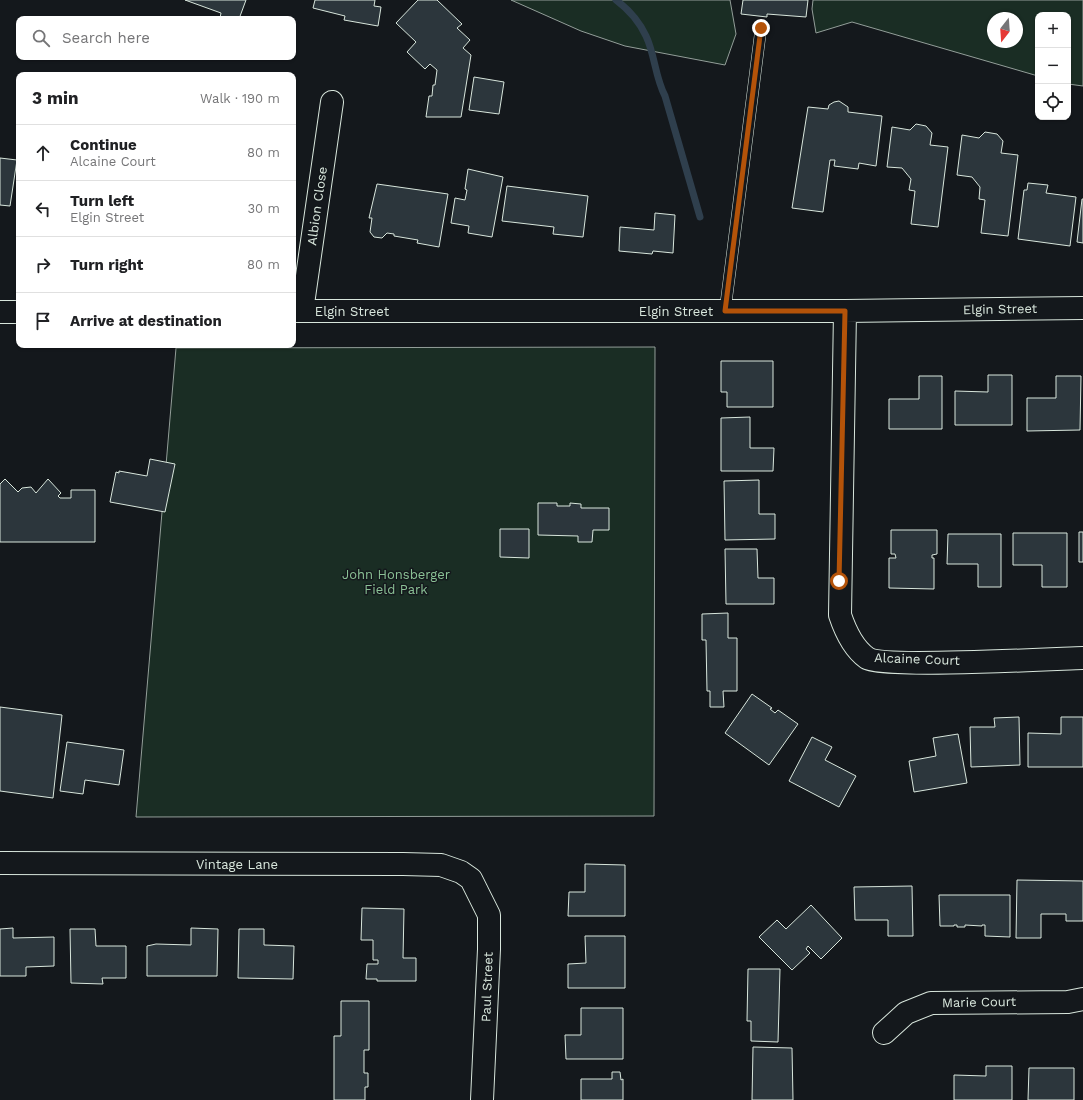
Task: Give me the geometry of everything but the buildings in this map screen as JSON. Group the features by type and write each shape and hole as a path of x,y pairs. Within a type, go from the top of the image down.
{"street":[{"name":"Albion Close","path":"297,311 332,102"},
{"name":"Elgin Street","path":"297,311 845,311 1083,308"},
{"name":"Alcaine Court","path":"845,311 840,615 848,636 867,658 877,661 915,662 1083,658"},
{"path":"0,312 16,312"},
{"name":"Vintage Lane","path":"0,863 441,866 461,872 471,879"},
{"name":"Paul Street","path":"471,879 489,915 482,1100"},
{"name":"Marie Court","path":"884,1033 906,1013 931,1003 1068,1002 1083,998"}],"lane":[{"path":"725,311 761,28"}],"green space":[{"path":"511,0 730,0 736,34 725,65 625,46 581,31"},
{"path":"813,0 1083,0 1083,86 1071,84 1071,12 1035,12 1035,75 852,22 816,33 812,9"},
{"name":"John Honsberger Field Park","path":"655,347 654,816 136,817 176,348"}],"waterway":[{"path":"616,0 637,20 649,43 700,217"}],"route":[{"path":"761,28 725,311 845,311 839,581"}]}
